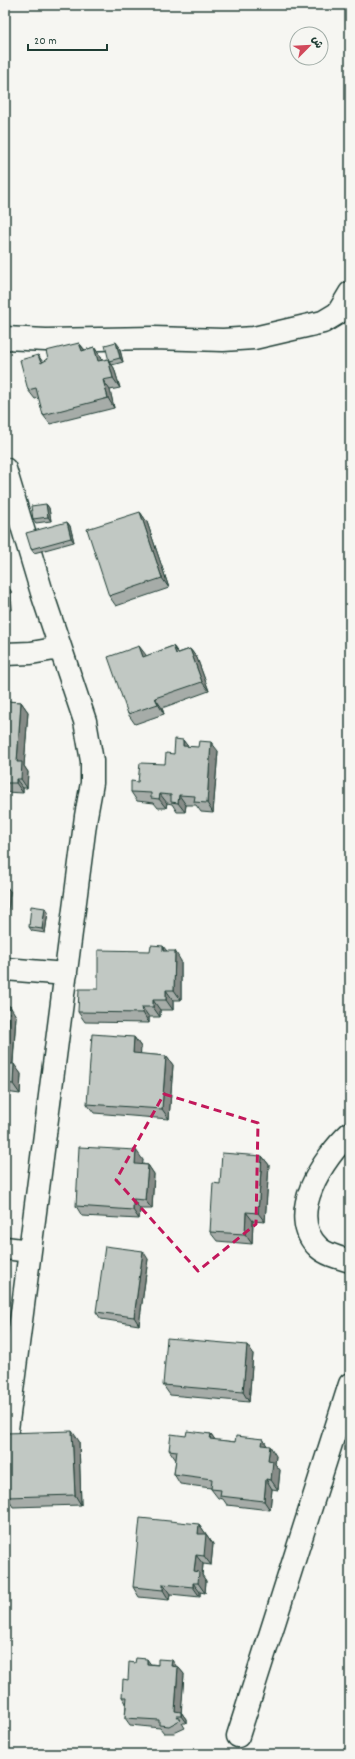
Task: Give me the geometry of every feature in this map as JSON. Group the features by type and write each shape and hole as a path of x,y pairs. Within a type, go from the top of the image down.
{"street":[{"path":"5,338 46,340 153,338 223,340 254,338 323,322 338,312 350,293"},
{"path":"5,469 43,596 85,721 92,761 92,776 5,1445"},
{"path":"5,654 31,653 60,648"},
{"path":"5,969 66,974"},
{"path":"350,1133 339,1143 318,1174 306,1208 306,1224 310,1237 320,1248 333,1255 350,1261"},
{"path":"5,1248 30,1251"},
{"path":"238,1736 350,1384"}],"highlighted area":[{"path":"164,1094 258,1123 256,1224 198,1271 116,1180"}],"building":[{"path":"116,342 120,358 109,361 105,345"},
{"path":"79,343 82,351 94,347 98,361 108,359 113,378 103,380 108,398 43,415 36,388 28,390 20,360 38,355 41,363 48,359 46,351"},
{"path":"46,504 48,517 33,519 31,506"},
{"path":"140,512 162,578 109,596 87,529"},
{"path":"67,522 71,538 31,549 26,533"},
{"path":"5,587 8,587 9,606 5,606"},
{"path":"139,646 143,657 173,646 176,654 190,649 202,682 155,698 158,704 128,714 108,657"},
{"path":"5,701 21,702 17,762 22,762 21,779 16,779 16,783 5,783"},
{"path":"175,739 183,740 183,746 198,747 199,741 211,742 207,803 194,802 195,796 179,795 178,803 171,802 171,795 160,794 159,799 151,798 151,793 131,792 131,781 138,782 140,763 165,764 166,753 174,754"},
{"path":"31,906 45,908 42,929 29,927"},
{"path":"151,945 163,946 163,951 175,951 174,990 166,990 166,1000 153,1000 153,1007 142,1007 143,1013 78,1012 79,989 98,989 98,950 150,951"},
{"path":"5,1006 10,1006 6,1064 14,1064 13,1084 5,1083"},
{"path":"92,1034 134,1037 133,1053 166,1056 162,1109 87,1104"},
{"path":"79,1147 136,1150 135,1164 148,1165 145,1200 133,1199 133,1210 76,1206"},
{"path":"222,1153 262,1156 258,1213 246,1212 245,1234 210,1232 213,1183 220,1184"},
{"path":"105,1246 143,1251 134,1317 96,1312"},
{"path":"167,1338 247,1345 243,1392 163,1385"},
{"path":"72,1431 75,1495 7,1497 5,1433"},
{"path":"187,1431 211,1434 210,1439 235,1442 236,1436 263,1439 262,1445 270,1446 268,1460 273,1461 271,1480 266,1479 264,1501 220,1496 221,1490 211,1489 212,1479 174,1474 177,1451 169,1450 171,1434 186,1436"},
{"path":"140,1518 199,1524 198,1534 206,1534 204,1556 196,1555 194,1571 199,1572 198,1583 193,1583 193,1587 163,1584 163,1590 133,1587"},
{"path":"136,1658 147,1659 147,1664 158,1665 158,1659 172,1660 171,1666 178,1667 175,1711 181,1712 181,1716 177,1716 180,1720 169,1726 159,1725 159,1720 125,1718 127,1697 122,1697 123,1679 128,1680 129,1662 135,1663"}]}
